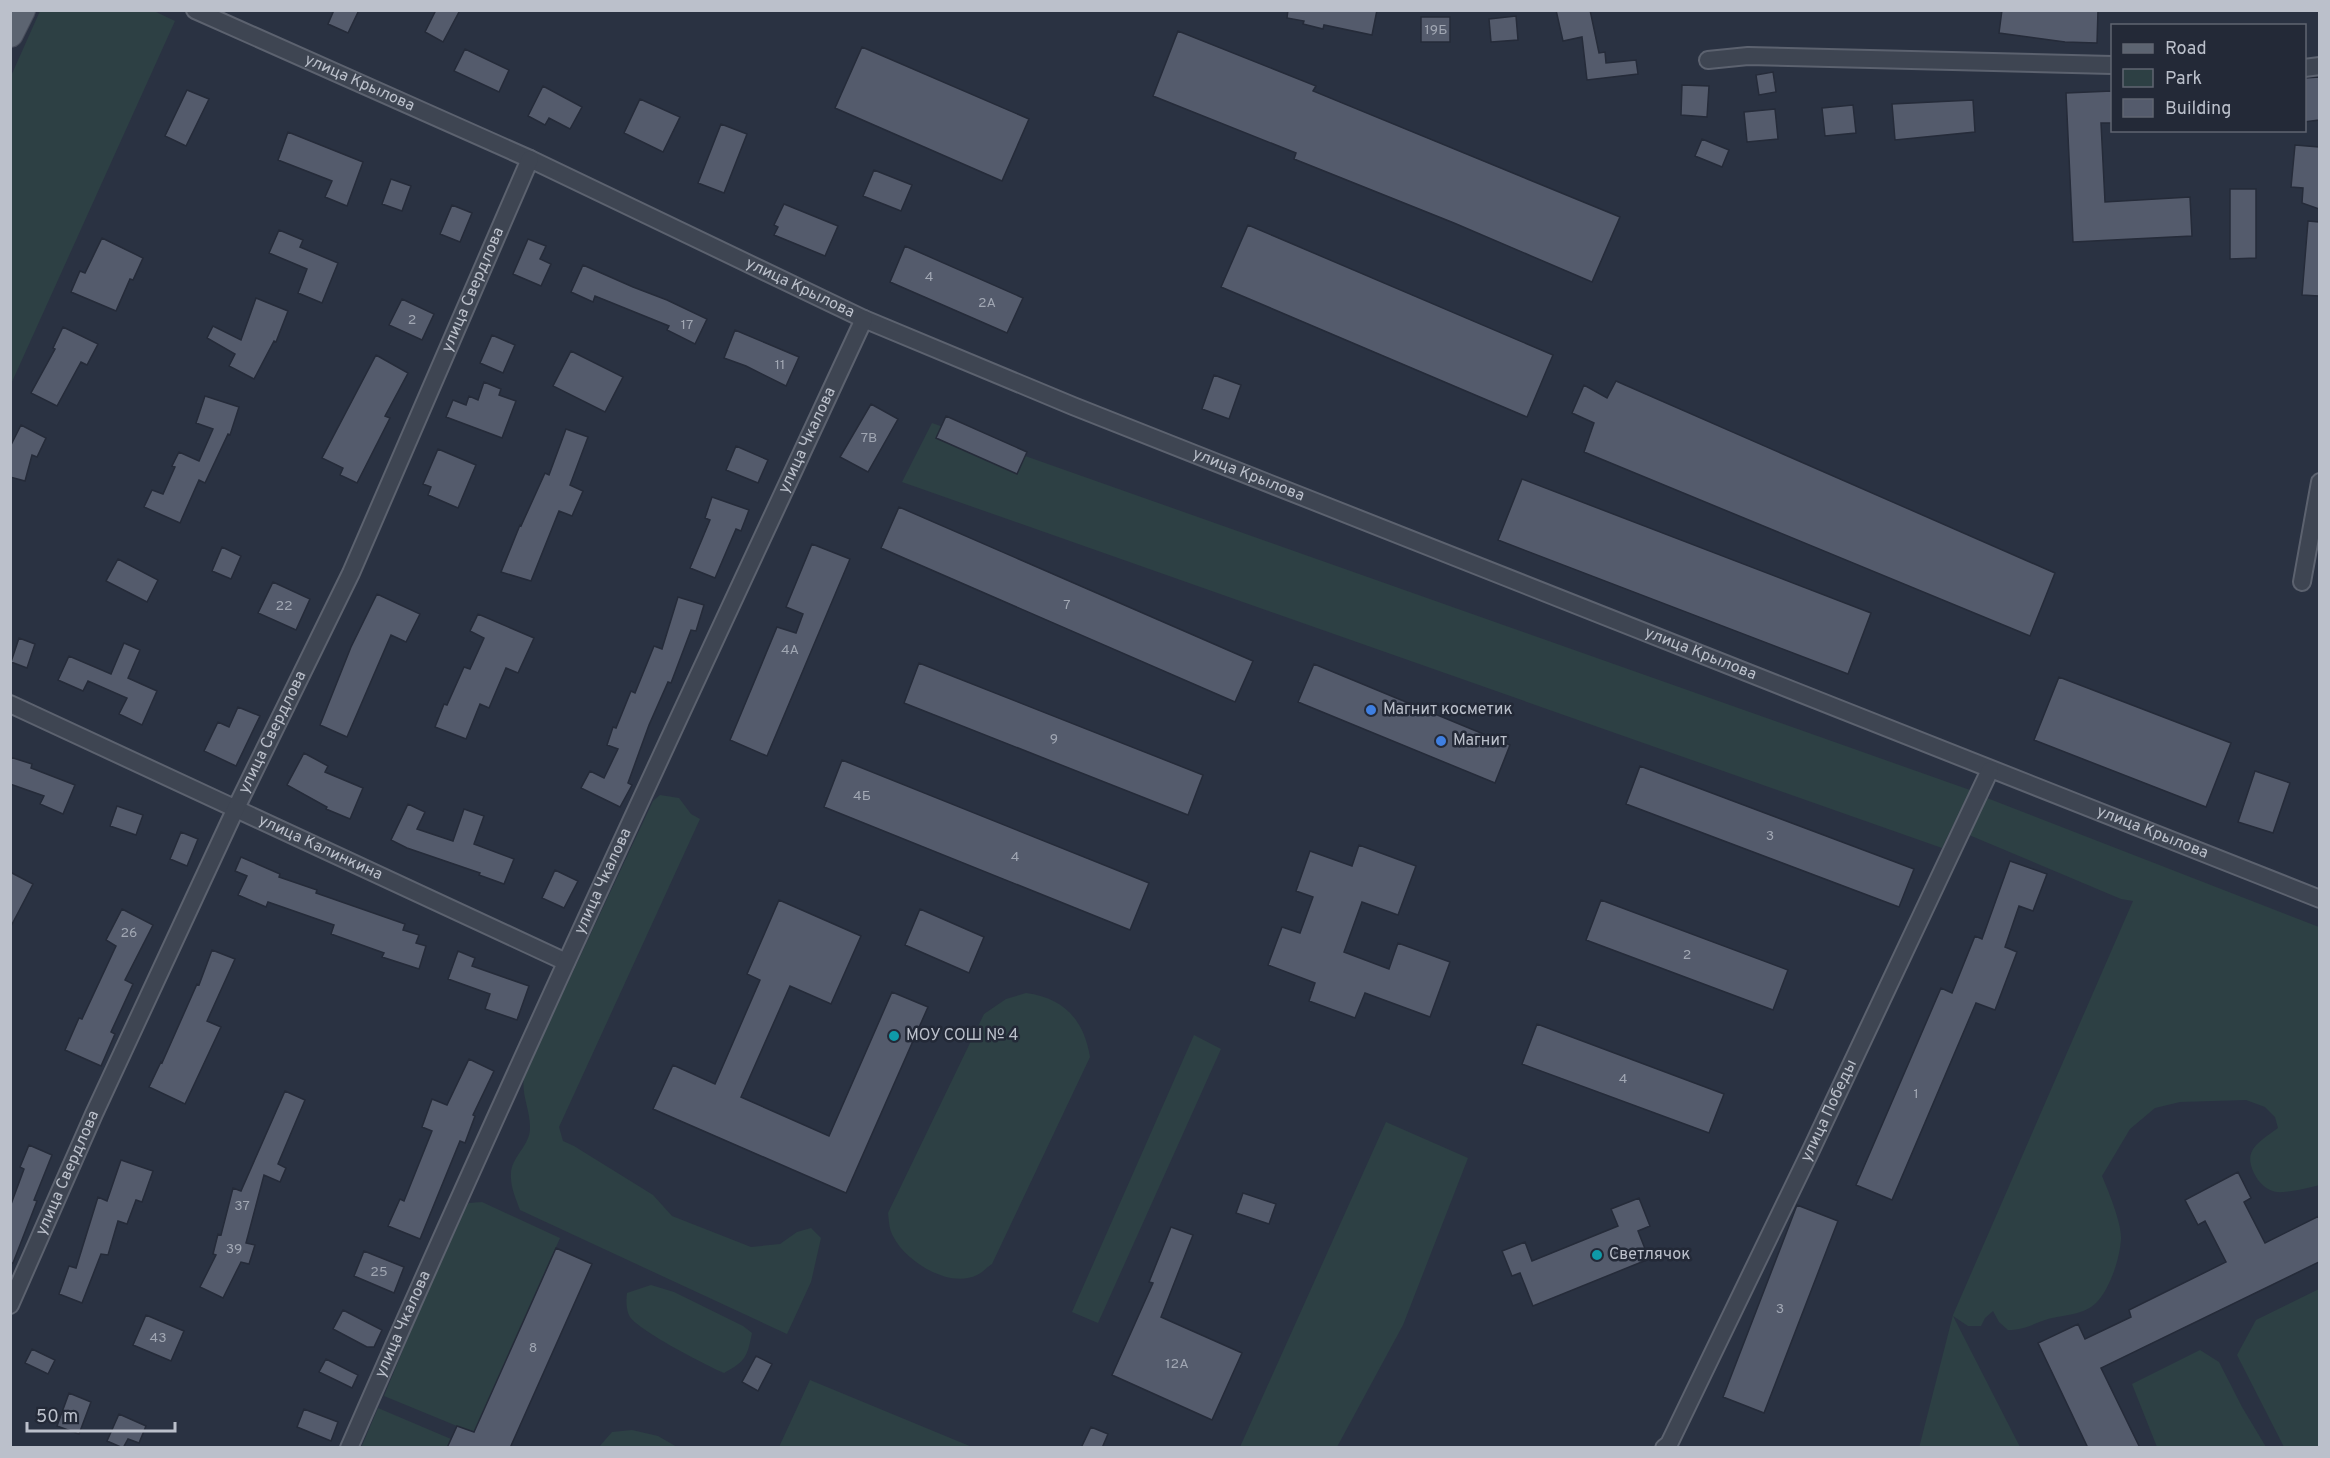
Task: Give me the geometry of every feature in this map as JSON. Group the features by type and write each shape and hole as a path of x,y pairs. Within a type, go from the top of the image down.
{"main road":[{"path":"10,34 22,10"}],"street":[{"name":"улица Крылова","path":"195,10 530,159 864,319 1073,406 2319,899"},
{"path":"1708,60 1748,56 2111,65"},
{"name":"улица Свердлова","path":"10,1305 94,1114 236,808 351,573 530,159"},
{"name":"улица Чкалова","path":"349,1448 465,1182 864,319"},
{"path":"2302,582 2319,482"},
{"name":"улица Калинкина","path":"10,704 566,962"},
{"name":"улица Победы","path":"1664,1448 1669,1444 1812,1149 1990,770"}],"green space":[{"path":"40,11 154,11 175,21 11,384 11,76"},
{"path":"932,423 1970,790 1942,848 902,482"},
{"path":"660,795 679,798 691,814 700,819 559,1127 563,1141 653,1195 672,1216 751,1247 780,1244 797,1232 811,1228 821,1238 811,1282 787,1334 520,1210 512,1188 512,1168 527,1140 530,1127 524,1076 653,801"},
{"path":"1987,798 2319,927 2319,1185 2277,1192 2266,1188 2258,1180 2250,1162 2251,1155 2257,1144 2278,1128 2275,1117 2265,1107 2246,1100 2180,1102 2155,1108 2130,1129 2102,1176 2117,1216 2121,1239 2113,1273 2106,1290 2096,1303 2079,1312 2014,1330 2008,1330 1999,1322 1993,1311 1985,1318 1981,1326 1968,1326 1953,1316 2020,1447 1919,1448 1953,1315 2133,901 2121,899 1969,835"},
{"path":"1026,993 1051,1000 1070,1013 1083,1032 1090,1057 992,1264 979,1274 966,1278 941,1275 917,1263 907,1255 893,1236 888,1213 984,1014 1006,999"},
{"path":"1194,1035 1221,1049 1098,1323 1072,1312"},
{"path":"1386,1122 1468,1158 1403,1325 1337,1447 1240,1447"},
{"path":"482,1202 560,1238 474,1433 384,1396 459,1214 469,1203"},
{"path":"651,1285 674,1292 743,1326 752,1333 749,1348 741,1361 724,1373 702,1363 636,1323 628,1311 627,1293"},
{"path":"2319,1289 2319,1447 2284,1447 2237,1355 2256,1320"},
{"path":"2200,1350 2219,1362 2266,1447 2157,1447 2132,1384"},
{"path":"810,1380 972,1447 779,1447"},
{"path":"378,1408 451,1439 447,1447 361,1448"},
{"path":"632,1430 658,1436 677,1447 599,1447 612,1432"}],"building":[{"path":"334,10 359,10 348,33 328,24"},
{"path":"436,10 460,10 443,42 425,32"},
{"path":"1288,10 1377,10 1372,35 1324,25 1323,29 1303,24 1304,21 1287,18"},
{"path":"1556,10 1590,10 1599,53 1605,52 1606,63 1636,60 1638,74 1587,80 1582,37 1563,41"},
{"path":"2002,10 2098,10 2097,43 2065,42 1999,33"},
{"path":"1516,16 1518,40 1491,42 1489,19"},
{"path":"1421,17 1450,17 1450,42 1421,42"},
{"path":"1178,31 1316,86 1313,91 1620,217 1592,282 1454,223 1294,159 1296,153 1153,96"},
{"path":"862,47 1029,119 1002,181 835,108"},
{"path":"465,49 509,70 499,92 454,71"},
{"path":"1773,72 1776,92 1759,95 1756,75"},
{"path":"2319,77 2319,120 2306,122 2306,78"},
{"path":"1682,85 1709,86 1707,117 1681,115"},
{"path":"543,86 582,107 570,129 549,118 545,125 528,116"},
{"path":"187,90 209,99 186,146 165,136"},
{"path":"2111,91 2111,123 2101,123 2105,202 2190,197 2192,236 2073,242 2066,93"},
{"path":"640,99 680,117 663,152 624,133"},
{"path":"1973,100 1975,132 1895,140 1892,104"},
{"path":"1853,105 1856,133 1825,136 1822,108"},
{"path":"1775,109 1778,139 1747,142 1744,112"},
{"path":"721,124 747,134 724,193 698,183"},
{"path":"288,132 363,162 347,206 325,197 332,181 278,160"},
{"path":"1702,139 1729,150 1722,167 1695,156"},
{"path":"2295,145 2319,147 2319,209 2302,203 2303,188 2291,187"},
{"path":"874,170 912,185 901,211 863,196"},
{"path":"391,179 411,186 402,211 382,204"},
{"path":"2230,189 2256,189 2256,258 2230,259"},
{"path":"784,204 838,226 825,256 774,235 778,227 774,225"},
{"path":"452,205 472,213 460,242 440,234"},
{"path":"2308,221 2319,222 2319,296 2302,295"},
{"path":"1248,225 1553,355 1527,417 1221,287"},
{"path":"279,230 303,240 300,247 338,263 322,303 298,293 307,269 269,253"},
{"path":"102,238 143,258 133,280 130,279 116,311 71,292 80,271 85,273"},
{"path":"528,239 546,246 540,259 551,264 541,286 513,274"},
{"path":"905,246 1023,298 1007,333 890,282"},
{"path":"583,265 707,319 695,344 667,330 669,326 595,296 593,302 571,292"},
{"path":"256,298 288,311 276,342 274,341 254,379 229,366 235,354 207,338 213,326 241,340"},
{"path":"402,299 434,314 422,340 389,325"},
{"path":"63,327 98,344 87,365 81,362 57,406 31,393 55,349 53,348"},
{"path":"735,330 799,357 786,386 724,358"},
{"path":"492,335 515,345 503,373 480,363"},
{"path":"571,351 623,377 605,412 553,386"},
{"path":"376,355 408,373 385,416 390,418 357,483 340,475 343,468 322,458"},
{"path":"1214,375 1241,385 1229,419 1202,409"},
{"path":"1616,381 2055,573 2030,636 1584,452 1594,423 1572,413 1584,385 1607,398"},
{"path":"484,382 501,389 499,395 516,401 502,438 446,417 453,400 466,405 469,396 478,400"},
{"path":"205,396 239,407 230,435 228,434 205,483 199,480 180,523 144,507 152,490 163,494 179,452 199,461 213,429 196,423"},
{"path":"871,404 898,419 868,472 840,457"},
{"path":"946,416 1027,452 1017,474 936,438"},
{"path":"21,425 46,438 37,457 32,455 25,481 10,477 10,447"},
{"path":"566,429 588,437 570,485 583,491 572,516 559,511 531,581 501,572 545,473 549,475"},
{"path":"736,446 768,460 758,483 726,470"},
{"path":"438,449 476,465 458,508 428,495 431,487 423,484"},
{"path":"1522,479 1871,613 1848,674 1498,540"},
{"path":"712,497 749,510 741,531 736,529 715,578 690,568 710,520 705,518"},
{"path":"899,507 1253,661 1235,702 881,548"},
{"path":"812,544 850,559 767,756 730,740 777,627 796,633 803,614 786,607"},
{"path":"222,547 241,556 231,579 212,571"},
{"path":"118,559 158,580 147,602 106,581"},
{"path":"273,582 310,599 296,630 258,613"},
{"path":"377,594 420,614 406,642 391,635 347,737 320,725 351,647"},
{"path":"678,597 704,605 696,631 691,630 671,683 668,682 649,725 628,783 632,785 620,807 581,788 590,771 604,778 618,749 607,745 613,727 616,728 631,691 635,693 654,646 662,649"},
{"path":"478,614 534,638 518,673 506,668 489,708 480,704 466,739 435,727 444,704 447,705 464,667 470,669 484,638 470,631"},
{"path":"19,638 35,644 27,668 11,662"},
{"path":"124,643 140,650 128,678 157,691 142,725 119,714 127,698 88,681 83,691 58,680 69,656 111,674"},
{"path":"919,663 1203,775 1188,815 904,703"},
{"path":"1314,664 1510,745 1495,783 1298,702"},
{"path":"2059,677 2231,743 2206,807 2034,740"},
{"path":"238,707 260,716 236,766 204,751 218,722 229,727"},
{"path":"304,753 328,766 325,772 363,788 350,819 326,809 327,807 287,785"},
{"path":"10,757 32,764 31,768 75,785 63,814 40,804 44,796 10,784"},
{"path":"842,760 1149,883 1130,930 824,807"},
{"path":"1640,766 1914,869 1899,907 1626,804"},
{"path":"2255,771 2290,783 2273,833 2238,822"},
{"path":"408,804 425,812 417,829 453,841 464,809 484,816 474,844 514,859 504,884 391,840"},
{"path":"117,806 143,815 136,835 110,826"},
{"path":"181,832 198,839 187,866 170,859"},
{"path":"1359,845 1416,866 1398,915 1362,902 1344,952 1389,969 1398,943 1450,962 1430,1017 1365,993 1355,1018 1309,1001 1315,983 1268,965 1282,927 1300,933 1313,897 1296,891 1310,851 1352,866"},
{"path":"241,857 280,874 279,877 317,890 316,893 405,924 403,930 419,935 416,943 426,946 419,969 382,957 384,953 331,934 334,925 268,902 266,907 238,895 247,876 235,871"},
{"path":"2010,861 2047,874 2033,911 2019,906 2005,947 2017,952 1995,1010 1976,1003 1892,1200 1856,1185 1941,988 1952,993 1975,936 1982,939"},
{"path":"555,870 578,881 564,908 542,898"},
{"path":"10,872 33,884 10,928"},
{"name":"МОУ СОШ № 4","path":"779,900 861,936 831,1004 790,986 741,1097 829,1136 892,992 928,1007 846,1193 653,1109 673,1065 715,1084 760,980 747,974"},
{"path":"1601,900 1788,970 1773,1010 1586,940"},
{"path":"122,909 153,925 125,980 133,984 111,1032 115,1034 101,1066 65,1050 116,946 106,940"},
{"path":"920,909 984,937 969,973 905,945"},
{"path":"212,950 235,959 207,1021 221,1027 185,1104 149,1087 197,984 199,985"},
{"path":"458,951 475,958 472,966 529,986 517,1020 485,1009 490,994 448,979"},
{"path":"1537,1024 1724,1094 1709,1133 1522,1064"},
{"path":"469,1059 494,1071 473,1115 475,1116 465,1143 460,1141 420,1239 388,1226 400,1199 404,1201 432,1131 422,1127 432,1099 447,1105"},
{"path":"285,1091 305,1100 278,1164 286,1168 280,1182 264,1175 246,1243 255,1245 249,1264 241,1262 223,1298 200,1287 216,1255 213,1254 218,1234 221,1235 233,1188 241,1191"},
{"path":"29,1145 52,1155 13,1263 10,1263 10,1207 24,1169 20,1167"},
{"path":"121,1160 153,1171 142,1202 136,1200 127,1224 118,1221 108,1255 101,1254 82,1303 59,1294 69,1266 76,1268 98,1197 107,1201"},
{"path":"2238,1172 2251,1198 2244,1202 2265,1243 2319,1216 2319,1262 2101,1368 2140,1448 2088,1448 2038,1343 2078,1324 2085,1339 2131,1317 2129,1310 2226,1262 2205,1221 2198,1225 2185,1200"},
{"path":"1243,1193 1276,1204 1269,1224 1236,1213"},
{"name":"Светлячок","path":"1639,1198 1650,1226 1638,1231 1649,1259 1533,1306 1520,1273 1512,1276 1502,1251 1525,1242 1532,1261 1618,1226 1611,1209"},
{"path":"1797,1205 1838,1221 1764,1413 1723,1397"},
{"path":"1171,1227 1193,1235 1161,1317 1242,1353 1212,1420 1112,1375 1153,1283 1149,1282"},
{"path":"556,1248 592,1264 510,1448 447,1448 457,1426 474,1432"},
{"path":"364,1251 404,1267 394,1293 354,1276"},
{"path":"343,1310 382,1330 374,1347 367,1347 333,1329"},
{"path":"146,1315 184,1331 171,1361 133,1345"},
{"path":"32,1349 55,1360 48,1374 25,1363"},
{"path":"756,1356 772,1364 758,1391 742,1382"},
{"path":"326,1359 358,1375 352,1388 319,1372"},
{"path":"69,1393 91,1402 79,1434 57,1426"},
{"path":"304,1409 338,1422 331,1441 297,1427"},
{"path":"119,1414 146,1426 139,1443 128,1439 123,1448 107,1441"},
{"path":"1091,1427 1108,1434 1102,1448 1081,1448"}],"place":[{"name":"Магнит косметик","path":"1371,710"},
{"name":"Магнит","path":"1441,741"},
{"name":"МОУ СОШ № 4","path":"894,1036"},
{"name":"Светлячок","path":"1597,1255"}]}
